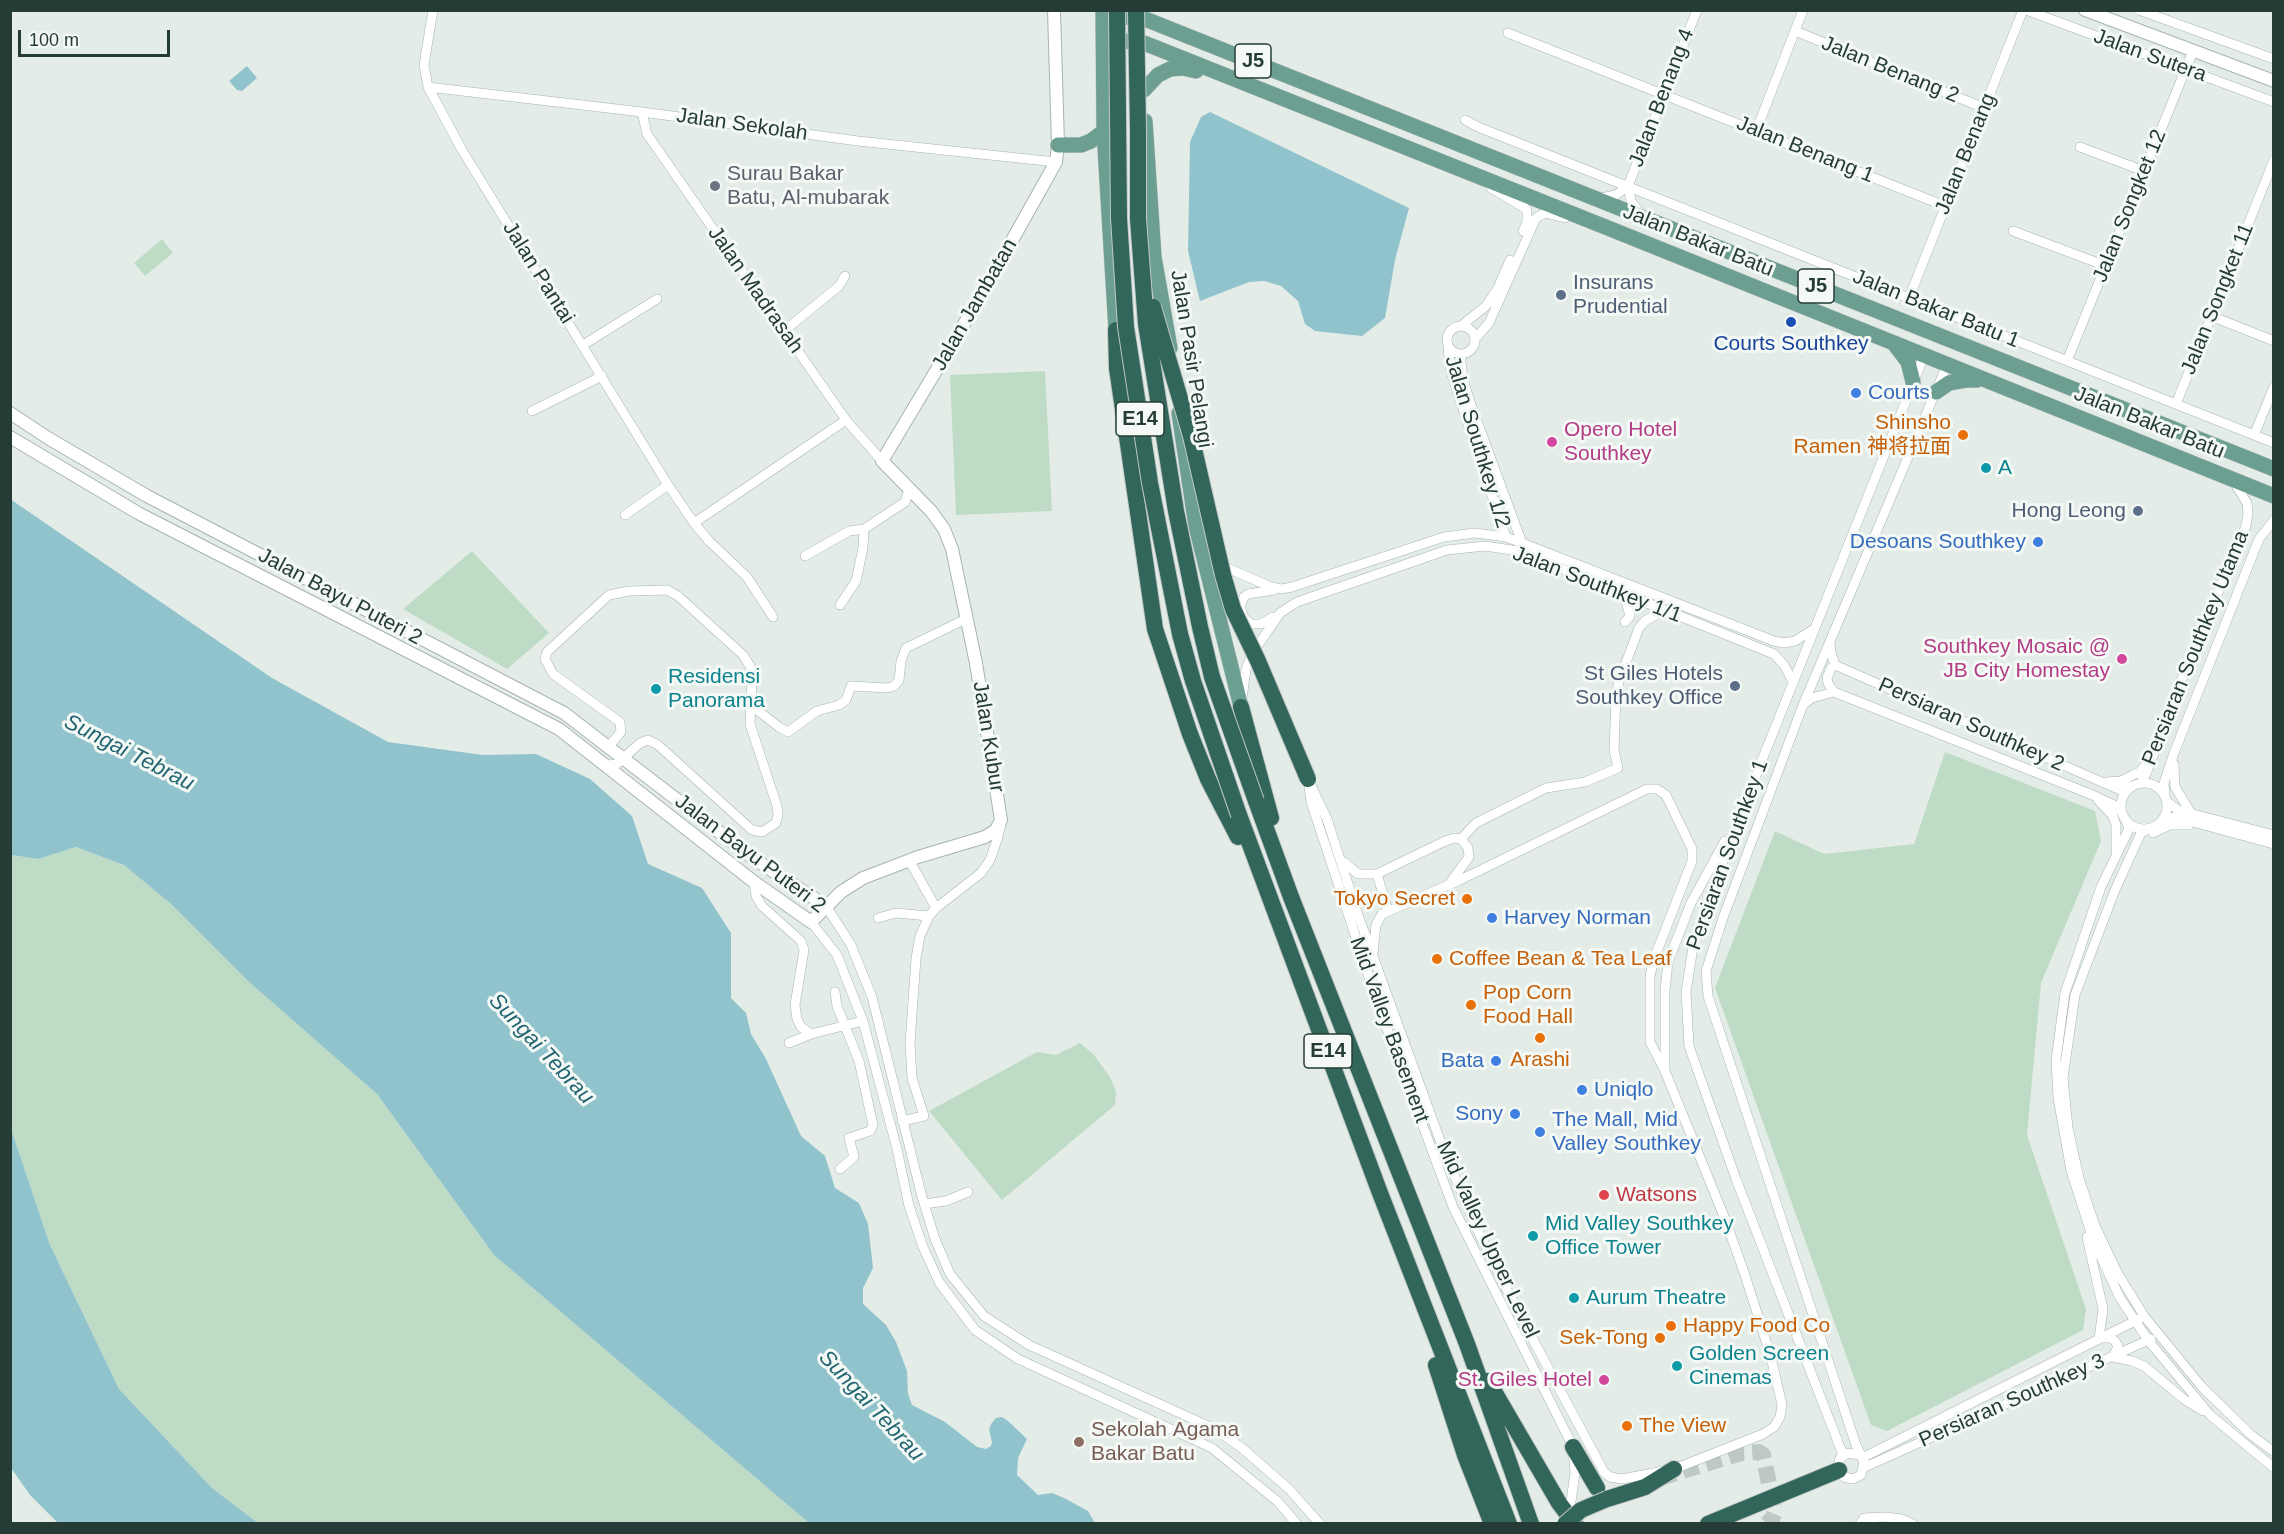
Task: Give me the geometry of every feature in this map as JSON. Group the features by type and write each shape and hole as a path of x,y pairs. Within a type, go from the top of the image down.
{"highway":[{"name":"E14","path":"1108,12 1120,253 1129,350 1150,483 1180,634 1193,681 1239,815 1276,909 1380,1193 1509,1524"},
{"name":"E14","path":"1145,13 1138,130 1137,219 1146,324 1174,499 1212,677 1291,897 1467,1344 1531,1524"},
{"path":"1142,271 1191,435 1233,609 1308,779"},
{"path":"1116,330 1117,368 1155,629 1190,734 1208,779 1276,909"},
{"path":"1241,707 1257,760 1291,897"},
{"path":"1380,1193 1465,1455 1492,1524"},
{"path":"1467,1344 1569,1521 1602,1494 1645,1487 1674,1469"},
{"path":"1573,1447 1602,1494"},
{"path":"1708,1524 1837,1467"}],"main road":[{"path":"1108,12 1103,39 1104,131 1116,330"},
{"name":"Jalan Bakar Batu","path":"1108,12 1145,13 1200,40 2274,469"},
{"name":"Jalan Pasir Pelangi","path":"1145,13 1144,90 1154,257 1167,324 1182,442 1202,555 1241,707"},
{"name":"Jalan Bakar Batu","path":"1103,39 1144,43 2274,496"},
{"path":"1144,90 1163,72 1176,68 1236,81"},
{"path":"1058,145 1081,145 1104,131"},
{"path":"1910,325 1939,348 1947,365"},
{"path":"1894,344 1908,362 1913,382"},
{"path":"1924,356 1931,350 1939,348 1953,347 1978,352"},
{"path":"1936,392 1949,383 1957,381 1989,381"}],"street":[{"name":"Jalan Pantai","path":"433,10 424,65 428,87 462,150 668,485 709,541 747,577 773,617"},
{"name":"Jalan Jambatan","path":"882,461 982,294 1056,162 1058,145 1054,10"},
{"name":"Jalan Benang 4","path":"1592,197 1609,198 1622,192 1628,186 1697,10"},
{"path":"1756,131 1803,10"},
{"name":"Jalan Sutera","path":"2024,10 2274,102"},
{"name":"Jalan Benang","path":"1909,298 2024,10"},
{"name":"Jalan Sutera","path":"2085,10 2274,81"},
{"name":"Jalan Sutera","path":"2139,10 2274,59"},
{"name":"Jalan Benang 2","path":"1795,31 1984,108"},
{"name":"Jalan Benang 1","path":"1508,33 1945,206"},
{"name":"Jalan Songket 12","path":"2067,361 2193,51"},
{"name":"Jalan Sekolah","path":"428,87 642,112 858,141 1056,162"},
{"name":"Jalan Madrasah","path":"642,112 647,134 846,420 882,461"},
{"name":"Jalan Bakar Batu 1","path":"1465,120 2274,443"},
{"path":"2080,147 2144,171"},
{"name":"Jalan Songket 11","path":"2176,404 2274,160"},
{"path":"1476,176 1492,189 1525,208 1527,222 1492,298 1486,306 1461,326 1452,328 1448,333 1448,346 1454,353 1470,352 1474,348 1476,339 1489,323 1529,231 1540,214 1545,213 1589,226 1608,228"},
{"name":"Jalan Benang 4","path":"1628,186 1631,201 1643,216"},
{"path":"2013,231 2106,266"},
{"path":"784,331 839,286 845,276"},
{"path":"583,345 657,299"},
{"path":"2211,316 2274,341"},
{"path":"1461,326 1473,331 1476,339"},
{"name":"Jalan Southkey 1/2","path":"1448,346 1450,368 1506,537"},
{"name":"Jalan Southkey 1/2","path":"1460,354 1463,379 1470,402 1522,543"},
{"name":"Persiaran Southkey 1","path":"1837,1467 1839,1446 1736,1179 1689,1046 1686,992 1694,941 1737,820 1924,356"},
{"name":"Persiaran Southkey 1","path":"1862,1460 1708,996 1706,971 1723,918 1803,705 1947,365"},
{"path":"532,411 602,376"},
{"path":"2254,435 2274,387"},
{"name":"Jalan Bayu Puteri 2","path":"10,413 147,496 564,713 753,858 826,906 851,945 872,997 924,1204 935,1239 950,1274 984,1316 1029,1345 1215,1429 1242,1448 1289,1489 1320,1524"},
{"path":"694,523 846,420"},
{"name":"Jalan Bayu Puteri 2","path":"10,437 138,513 559,729 608,765 754,882 811,922 837,955 863,1021 897,1149 909,1206 920,1236 939,1282 975,1330 1018,1359 1212,1448 1277,1501 1297,1524"},
{"name":"Jalan Kubur","path":"811,922 841,892 863,878 909,860 986,837 996,830 1001,820 968,618 952,549 944,529 931,511 882,461"},
{"name":"Persiaran Southkey Utama","path":"2136,785 2146,774 2185,671 2246,526 2247,503 2231,478"},
{"path":"625,515 668,485"},
{"path":"805,556 849,531 864,529 905,502 909,490"},
{"path":"1868,498 1886,505"},
{"name":"Persiaran Southkey Utama","path":"2166,799 2164,783 2174,753 2259,539 2274,520"},
{"path":"840,605 856,581 863,549 864,529"},
{"name":"Jalan Southkey 1/1","path":"1793,682 1784,665 1774,654 1518,551 1485,546 1448,550 1297,602 1266,622 1255,625 1244,618 1240,607 1244,597 1248,594 1292,587 1444,537 1475,533 1506,537 1774,641 1784,643 1795,641 1816,628"},
{"path":"1202,555 1259,583 1281,589"},
{"path":"608,765 617,764 625,759 640,743 648,740 658,746 752,830 762,832 776,823 777,806 750,724 752,679 750,666 743,655 678,596 667,590 629,591 609,595 547,652 546,659 553,674 620,722 621,732 609,746"},
{"path":"1624,594 1630,616 1625,622"},
{"path":"1341,859 1358,874 1377,874 1443,842 1461,838 1476,823 1546,788 1585,782 1618,768 1614,750 1616,696 1619,681 1639,628 1645,621 1664,610"},
{"name":"Jalan Southkey 1/1","path":"1241,707 1246,669 1252,654 1280,613"},
{"path":"757,710 788,732 817,711 838,705 846,700 851,686 887,688 894,686 899,680 901,661 906,648 968,618"},
{"path":"1803,705 1812,698 1834,692 1827,678 1831,668 1835,665 1831,653 1831,640"},
{"name":"Persiaran Southkey 2","path":"1835,665 2120,790 2136,785"},
{"name":"Persiaran Southkey 2","path":"1834,692 2095,796 2114,805 2124,816"},
{"path":"2103,783 2121,781 2140,772 2154,753"},
{"path":"2174,753 2175,787 2191,813"},
{"name":"Mid Valley Upper Level","path":"1308,779 1328,819 1358,915 1445,1154 1478,1231 1516,1308 1604,1472 1610,1477 1622,1479 1674,1469 1763,1434 1774,1427 1780,1417 1782,1405 1771,1357 1745,1275 1725,1219 1665,1071 1650,1041 1650,976 1654,958 1692,861 1692,849 1666,795 1657,789 1647,789 1448,885 1388,911 1378,919 1373,953"},
{"name":"Mid Valley Basement","path":"1308,779 1311,802 1380,1011 1450,1197 1535,1371"},
{"path":"2274,835 2178,810 2155,785 2136,785 2123,798 2124,816 2129,829 2101,887 2068,984 2056,1060 2058,1098 2067,1153 2103,1309 2099,1338 2111,1338 2118,1346 2114,1357 2133,1360 2144,1366 2185,1400 2210,1415 2274,1468"},
{"path":"2095,796 2113,816 2116,825 2115,857"},
{"path":"2166,799 2167,811 2163,820 2141,833 2134,847 2075,995 2064,1078 2068,1128 2079,1178 2092,1216 2117,1272 2144,1316 2202,1388 2250,1434 2274,1452"},
{"path":"2124,816 2132,825 2148,829"},
{"path":"2163,820 2174,817 2274,844"},
{"path":"902,1122 924,1116 912,1078 910,1043 916,958 920,936 929,916 936,908 981,873 998,840 1001,820"},
{"path":"1665,1071 1665,1000 1668,962 1691,903 1737,820"},
{"path":"2134,847 2151,834 2170,825 2197,824"},
{"name":"Mid Valley Upper Level","path":"1448,885 1469,857 1468,848 1461,838"},
{"path":"909,860 936,908"},
{"path":"1377,874 1388,911"},
{"path":"754,882 756,896 762,906 801,941 804,950 795,1005 801,1027 810,1034"},
{"path":"878,918 896,913 929,916"},
{"path":"835,992 837,1006 859,1061 873,1125 870,1131 849,1138 854,1157 840,1169"},
{"path":"789,1043 810,1034 863,1021"},
{"path":"924,1204 946,1202 968,1192"},
{"path":"2081,1207 2110,1276 2135,1321 2210,1415"},
{"path":"1516,1308 1535,1371 1573,1447 1575,1473 1569,1521"},
{"name":"Persiaran Southkey 3","path":"1862,1460 1872,1452 2144,1316"},
{"name":"Persiaran Southkey 3","path":"1862,1460 2114,1357 2159,1336"},
{"path":"1856,1445 1872,1452"},
{"path":"1837,1467 1851,1452 1862,1460 1861,1475 1853,1479 1844,1477 1837,1467 1839,1446"},
{"path":"1860,1524 1864,1518 1885,1517 1902,1519 1913,1524"}],"green space":[{"path":"162,239 173,253 145,276 134,263"},
{"path":"1045,371 1052,511 956,515 950,375"},
{"path":"472,551 549,633 507,669 403,609"},
{"path":"1945,752 2095,811 2101,841 2041,983 2027,1135 2086,1309 2083,1330 1887,1431 1871,1425 1715,988 1775,831 1824,854 1914,844"},
{"path":"76,847 124,865 171,904 247,980 377,1094 494,1255 809,1523 258,1523 212,1488 119,1389 50,1245 11,1129 10,855 38,859"},
{"path":"1080,1043 1094,1055 1110,1077 1116,1092 1115,1105 1002,1200 929,1111 1037,1052 1056,1055"}],"water":[{"path":"247,66 257,78 242,91 237,90 229,81"},
{"path":"1210,112 1409,208 1395,260 1385,318 1362,336 1315,331 1305,324 1298,301 1281,286 1264,281 1249,282 1200,301 1188,251 1190,142 1201,117"},
{"name":"Sungai Tebrau","path":"10,499 272,678 388,742 483,755 536,754 590,779 632,816 648,864 702,888 731,933 731,998 746,1013 751,1034 766,1059 801,1136 825,1156 835,1188 859,1203 868,1224 873,1268 863,1288 863,1304 886,1325 896,1342 907,1371 908,1394 912,1405 945,1422 977,1447 986,1449 991,1446 992,1442 989,1430 991,1424 996,1418 1002,1417 1027,1439 1018,1458 1017,1475 1038,1495 1052,1493 1088,1511 1095,1523 809,1523 494,1255 377,1094 247,980 171,904 124,865 76,847 38,859 11,855"},
{"path":"11,1129 50,1245 119,1389 212,1488 258,1523 58,1523 30,1495 11,1468"}],"tunnel":[{"path":"1660,1478 1741,1453 1759,1452 1763,1455 1775,1512 1767,1524"}],"place":[{"name":"Surau Bakar Batu, Al-mubarak","path":"715,186"},
{"name":"Insurans Prudential","path":"1561,295"},
{"name":"Courts Southkey","path":"1791,322"},
{"name":"Courts","path":"1856,393"},
{"name":"Shinsho Ramen 神将拉面","path":"1963,435"},
{"name":"Opero Hotel Southkey","path":"1552,442"},
{"name":"A","path":"1986,468"},
{"name":"Hong Leong","path":"2138,511"},
{"name":"Desoans Southkey","path":"2038,542"},
{"name":"Southkey Mosaic @ JB City Homestay","path":"2122,659"},
{"name":"St Giles Hotels Southkey Office","path":"1735,686"},
{"name":"Residensi Panorama","path":"656,689"},
{"name":"Tokyo Secret","path":"1467,899"},
{"name":"Harvey Norman","path":"1492,918"},
{"name":"Coffee Bean & Tea Leaf","path":"1437,959"},
{"name":"Pop Corn Food Hall","path":"1471,1005"},
{"name":"Arashi","path":"1540,1038"},
{"name":"Bata","path":"1496,1061"},
{"name":"Uniqlo","path":"1582,1090"},
{"name":"Sony","path":"1515,1114"},
{"name":"The Mall, Mid Valley Southkey","path":"1540,1132"},
{"name":"Watsons","path":"1604,1195"},
{"name":"Mid Valley Southkey Office Tower","path":"1533,1236"},
{"name":"Aurum Theatre","path":"1574,1298"},
{"name":"Happy Food Co","path":"1671,1326"},
{"name":"Sek-Tong","path":"1660,1338"},
{"name":"Golden Screen Cinemas","path":"1677,1366"},
{"name":"St. Giles Hotel","path":"1604,1380"},
{"name":"The View","path":"1627,1426"},
{"name":"Sekolah Agama Bakar Batu","path":"1079,1442"}]}
